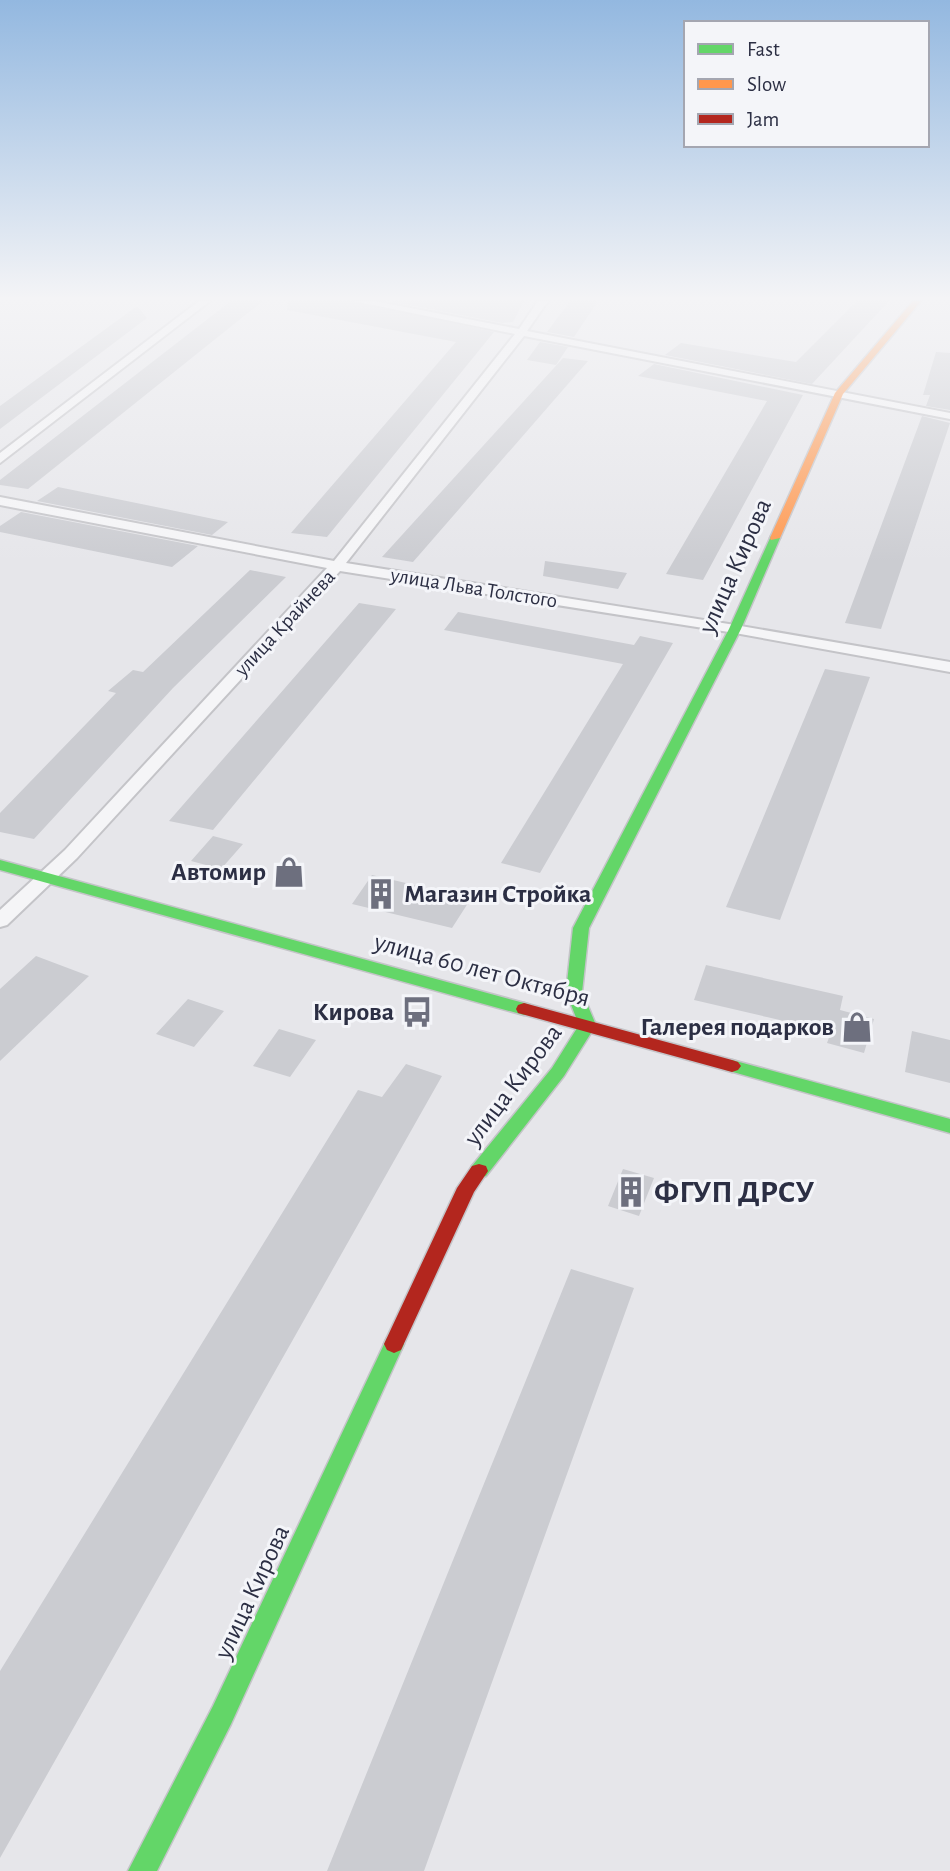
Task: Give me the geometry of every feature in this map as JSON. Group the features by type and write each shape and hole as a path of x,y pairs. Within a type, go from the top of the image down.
{"street":[{"path":"0,459 92,388"},
{"name":"улица Крайнева","path":"0,921 47,877 337,566 477,388"},
{"path":"814,388 950,416"},
{"name":"улица Кирова","path":"142,1871 222,1715 466,1188 558,1072 588,1025 574,992 581,928 735,629 843,388"},
{"name":"улица Льва Толстого","path":"0,501 337,566 735,629 950,667"},
{"name":"улица 60 лет Октября","path":"0,866 950,1126"}],"building":[{"path":"24,388 54,388 0,429 0,406"},
{"path":"118,388 154,388 28,489 0,485 0,480"},
{"path":"416,388 448,388 327,537 291,533"},
{"path":"535,388 564,388 413,562 382,557"},
{"path":"702,388 771,388 803,395 703,580 666,574 767,401"},
{"path":"925,388 950,388 950,410 926,406 930,395 923,395"},
{"path":"922,416 950,423 881,629 845,623"},
{"path":"58,487 228,522 212,535 37,501"},
{"path":"21,512 198,546 172,567 0,532 0,526"},
{"path":"545,561 627,573 618,589 543,576"},
{"path":"250,570 286,577 173,688 34,839 0,832 0,813 116,693 108,691 133,670 143,672"},
{"path":"359,603 396,609 213,830 169,821"},
{"path":"458,612 634,645 640,636 673,643 540,873 501,863 623,664 444,630"},
{"path":"825,669 870,677 780,920 726,907"},
{"path":"213,836 243,844 221,869 191,861"},
{"path":"372,875 470,900 452,928 352,904"},
{"path":"36,956 89,976 0,1061 0,989"},
{"path":"706,965 843,996 840,1010 874,1019 864,1053 827,1043 831,1032 694,1000"},
{"path":"188,999 224,1011 194,1047 156,1034"},
{"path":"279,1029 316,1040 290,1077 253,1066"},
{"path":"912,1031 950,1040 950,1083 905,1072"},
{"path":"406,1064 442,1076 0,1858 0,1671 358,1090 382,1097"},
{"name":"ФГУП ДРСУ","path":"623,1169 654,1178 639,1216 608,1206"},
{"path":"571,1269 634,1288 424,1871 327,1871"}],"traffic: fast":[{"path":"479,1171 558,1072 588,1025 574,992 581,928 735,629 775,538"},
{"path":"0,865 524,1009"},
{"path":"732,1066 950,1126"},
{"path":"142,1871 222,1715 394,1344"}],"traffic: slow":[{"path":"775,538 843,388"}],"traffic: jam":[{"path":"524,1009 732,1066"},
{"path":"394,1344 466,1188 479,1171"}],"place":[{"name":"Автомир","path":"289,872"},
{"name":"Магазин Стройка","path":"381,894"},
{"name":"Кирова","path":"417,1012"},
{"name":"Галерея подарков","path":"857,1027"},
{"name":"ФГУП ДРСУ","path":"631,1192"}]}
